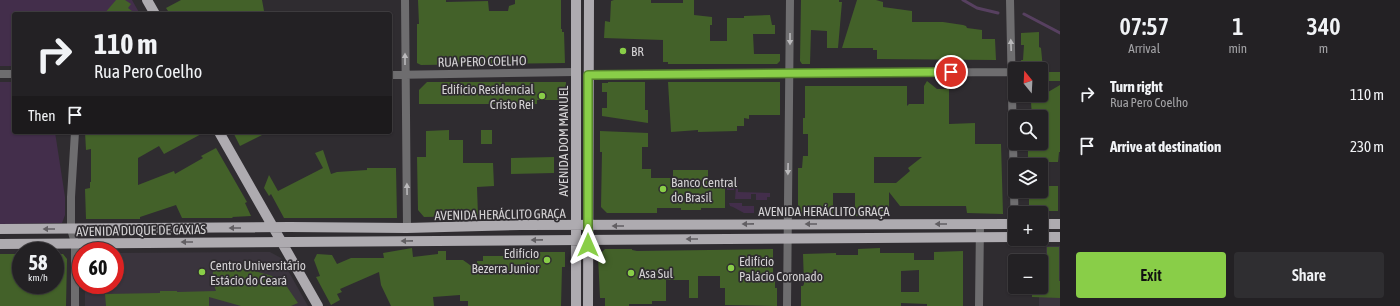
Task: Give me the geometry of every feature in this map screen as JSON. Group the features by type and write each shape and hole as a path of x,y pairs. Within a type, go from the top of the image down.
{"main road":[{"path":"147,0 154,12"},
{"name":"AVENIDA DOM MANUEL","path":"576,0 576,306"},
{"name":"AVENIDA DOM MANUEL","path":"588,306 589,0"},
{"path":"220,134 318,306"},
{"name":"AVENIDA HERÁCLITO GRAÇA","path":"274,228 787,224 1008,224"},
{"path":"1048,224 1060,224"},
{"name":"AVENIDA DUQUE DE CAXIAS","path":"0,229 274,228"},
{"name":"AVENIDA HERÁCLITO GRAÇA","path":"282,242 1008,237"},
{"path":"1048,237 1060,237"},
{"name":"AVENIDA DUQUE DE CAXIAS","path":"124,242 282,242"},
{"name":"AVENIDA DUQUE DE CAXIAS","path":"0,244 72,243"}],"street":[{"path":"405,0 407,228"},
{"path":"787,306 790,0"},
{"path":"1010,0 1012,62"},
{"name":"RUA PERO COELHO","path":"392,74 575,72"},
{"path":"588,75 1008,72"},
{"path":"0,74 12,74"},
{"path":"1013,102 1015,206"},
{"path":"75,134 71,197 71,229 75,242"},
{"path":"979,306 980,224"},
{"path":"74,294 74,306"}],"shaded area":[{"path":"0,0 132,0 139,12 12,12 12,66 0,66"},
{"path":"0,82 12,82 12,134 55,134 65,197 65,215 62,223 0,224"},
{"path":"736,180 738,180 738,192 770,193 770,197 767,197 767,200 756,200 756,194 751,194 751,199 735,199 736,186 734,186 734,190 727,190 727,181 733,181 733,184 735,184"},
{"path":"729,203 742,203 742,206 754,206 754,213 744,213 730,206"},
{"path":"1046,246 1060,246 1060,306 1039,306 1039,294 1048,294 1048,254 1046,254"},
{"name":"Centro Universitário Estácio do Ceará","path":"270,252 281,258 308,306 85,306 85,294 124,294 124,253"}],"building":[{"path":"116,0 125,0 131,4 128,8 133,12 106,12"},
{"path":"181,0 262,0 264,11 169,12 166,8"},
{"path":"418,0 446,0 446,2 488,1 489,11 508,11 509,6 515,4 515,0 561,0 561,29 562,32 564,32 565,63 421,65 417,63 417,24 419,24"},
{"path":"651,0 651,3 683,3 683,0 694,0 694,15 712,17 712,25 710,25 710,41 727,41 727,18 770,15 772,25 775,25 775,34 753,34 754,54 780,54 780,61 777,64 668,64 668,62 663,62 663,40 604,38 605,21 610,22 611,1"},
{"path":"801,0 839,0 839,2 842,2 838,48 827,48 827,31 811,30 810,64 802,64 800,61"},
{"path":"857,0 876,0 883,2 883,7 912,11 912,22 943,22 982,30 982,39 995,39 996,60 877,59 877,50 873,50 873,48 842,48"},
{"path":"1039,32 1039,47 1041,48 1042,62 1021,62 1021,60 1023,60 1024,45 1021,45 1021,33"},
{"path":"1048,72 1060,72 1060,81 1048,81"},
{"path":"927,81 937,89 949,89 949,124 975,123 975,144 1001,144 1003,214 967,213 966,206 900,206 889,192 889,211 872,211 872,216 855,216 855,193 833,193 833,216 798,216 798,168 802,168 803,156 808,156 808,134 803,134 803,118 805,118 805,86 907,86 907,106 909,104 924,104 924,86","holes":["874,157 922,157 908,168 910,171 896,183 874,183"]},
{"path":"427,82 566,82 566,100 537,100 537,104 419,104 419,90"},
{"path":"645,82 645,110 648,110 648,123 602,116 602,108 607,108 607,92 602,92 602,83"},
{"path":"668,82 780,82 780,115 749,115 749,119 744,118 744,126 737,126 737,131 698,132 698,130 671,132"},
{"path":"1060,85 1060,152 1058,162 1048,162 1048,158 1028,158 1028,150 1048,150 1048,110 1032,110 1031,102 1048,102 1048,92"},
{"path":"449,130 449,140 463,140 463,163 493,163 494,186 477,187 478,216 424,217 418,210 417,157 426,157 426,131"},
{"path":"481,130 492,130 492,144 481,144"},
{"name":"Banco Central do Brasil","path":"600,131 648,133 648,147 642,147 642,169 651,169 651,178 673,178 673,170 708,170 708,181 712,180 712,185 725,185 725,208 681,210 681,208 657,208 657,213 607,213 601,207 602,152 600,152"},
{"path":"85,134 201,134 164,154 159,146 138,158 138,185 174,171 175,174 203,158 201,156 216,148 247,202 245,203 251,216 232,217 233,218 182,218 176,205 140,217 140,219 86,219 85,189 90,188 91,182 91,149 86,150"},
{"path":"234,134 264,134 240,146"},
{"path":"323,150 331,174 337,172 367,170 367,168 396,168 397,218 284,218 271,194 269,196 264,188 269,175 278,191 323,168 315,153"},
{"path":"554,157 554,173 511,174 511,158"},
{"path":"1048,186 1058,186 1058,211 1048,211 1048,206 1029,206 1029,198 1048,198"},
{"path":"1047,247 1059,247 1060,298 1032,297 1032,294 1048,294"},
{"path":"412,248 413,257 438,254 438,251 446,251 446,260 463,260 477,270 477,261 483,261 483,256 520,256 530,255 530,252 565,252 565,267 562,267 561,306 468,306 468,301 460,301 460,295 433,297 434,306 391,306 381,285 379,272 340,289 342,292 337,294 340,300 331,305 316,277 320,276 314,260 317,254 332,255 337,264 351,258 384,258 383,253"},
{"path":"880,248 880,253 914,253 914,260 934,260 934,252 963,251 963,306 927,306 927,304 901,303 901,306 801,306 801,286 804,284 803,254 836,253 836,255 858,255 858,249","holes":["919,270 919,292 901,292 901,271"]},
{"path":"605,249 632,249 637,251 773,249 773,281 775,281 775,288 777,288 777,306 725,305 725,288 720,288 720,276 698,276 698,298 689,298 689,280 666,280 666,301 652,301 652,304 629,304 629,306 605,306 605,298 600,298 598,256"},
{"path":"0,254 12,254 12,294 64,294 64,255 67,259 66,306 0,306"},
{"path":"225,262 272,276 285,284 298,303 291,306 241,306 209,297 209,306 106,306 105,294 160,293 160,291 216,291 212,279 213,272 215,267 223,270"}],"waterway":[{"path":"963,0 977,8 998,13"},
{"path":"1024,14 1060,33"}],"place":[{"name":"BR","path":"623,51"},
{"name":"Edifício Residencial Cristo Rei","path":"542,96"},
{"name":"Banco Central do Brasil","path":"663,189"},
{"name":"Edifício Bezerra Junior","path":"547,260"},
{"name":"Edifício Palácio Coronado","path":"731,268"},
{"name":"Centro Universitário Estácio do Ceará","path":"202,272"},
{"name":"Asa Sul","path":"631,273"}],"route":[{"path":"588,245 588,75 951,72"}]}
